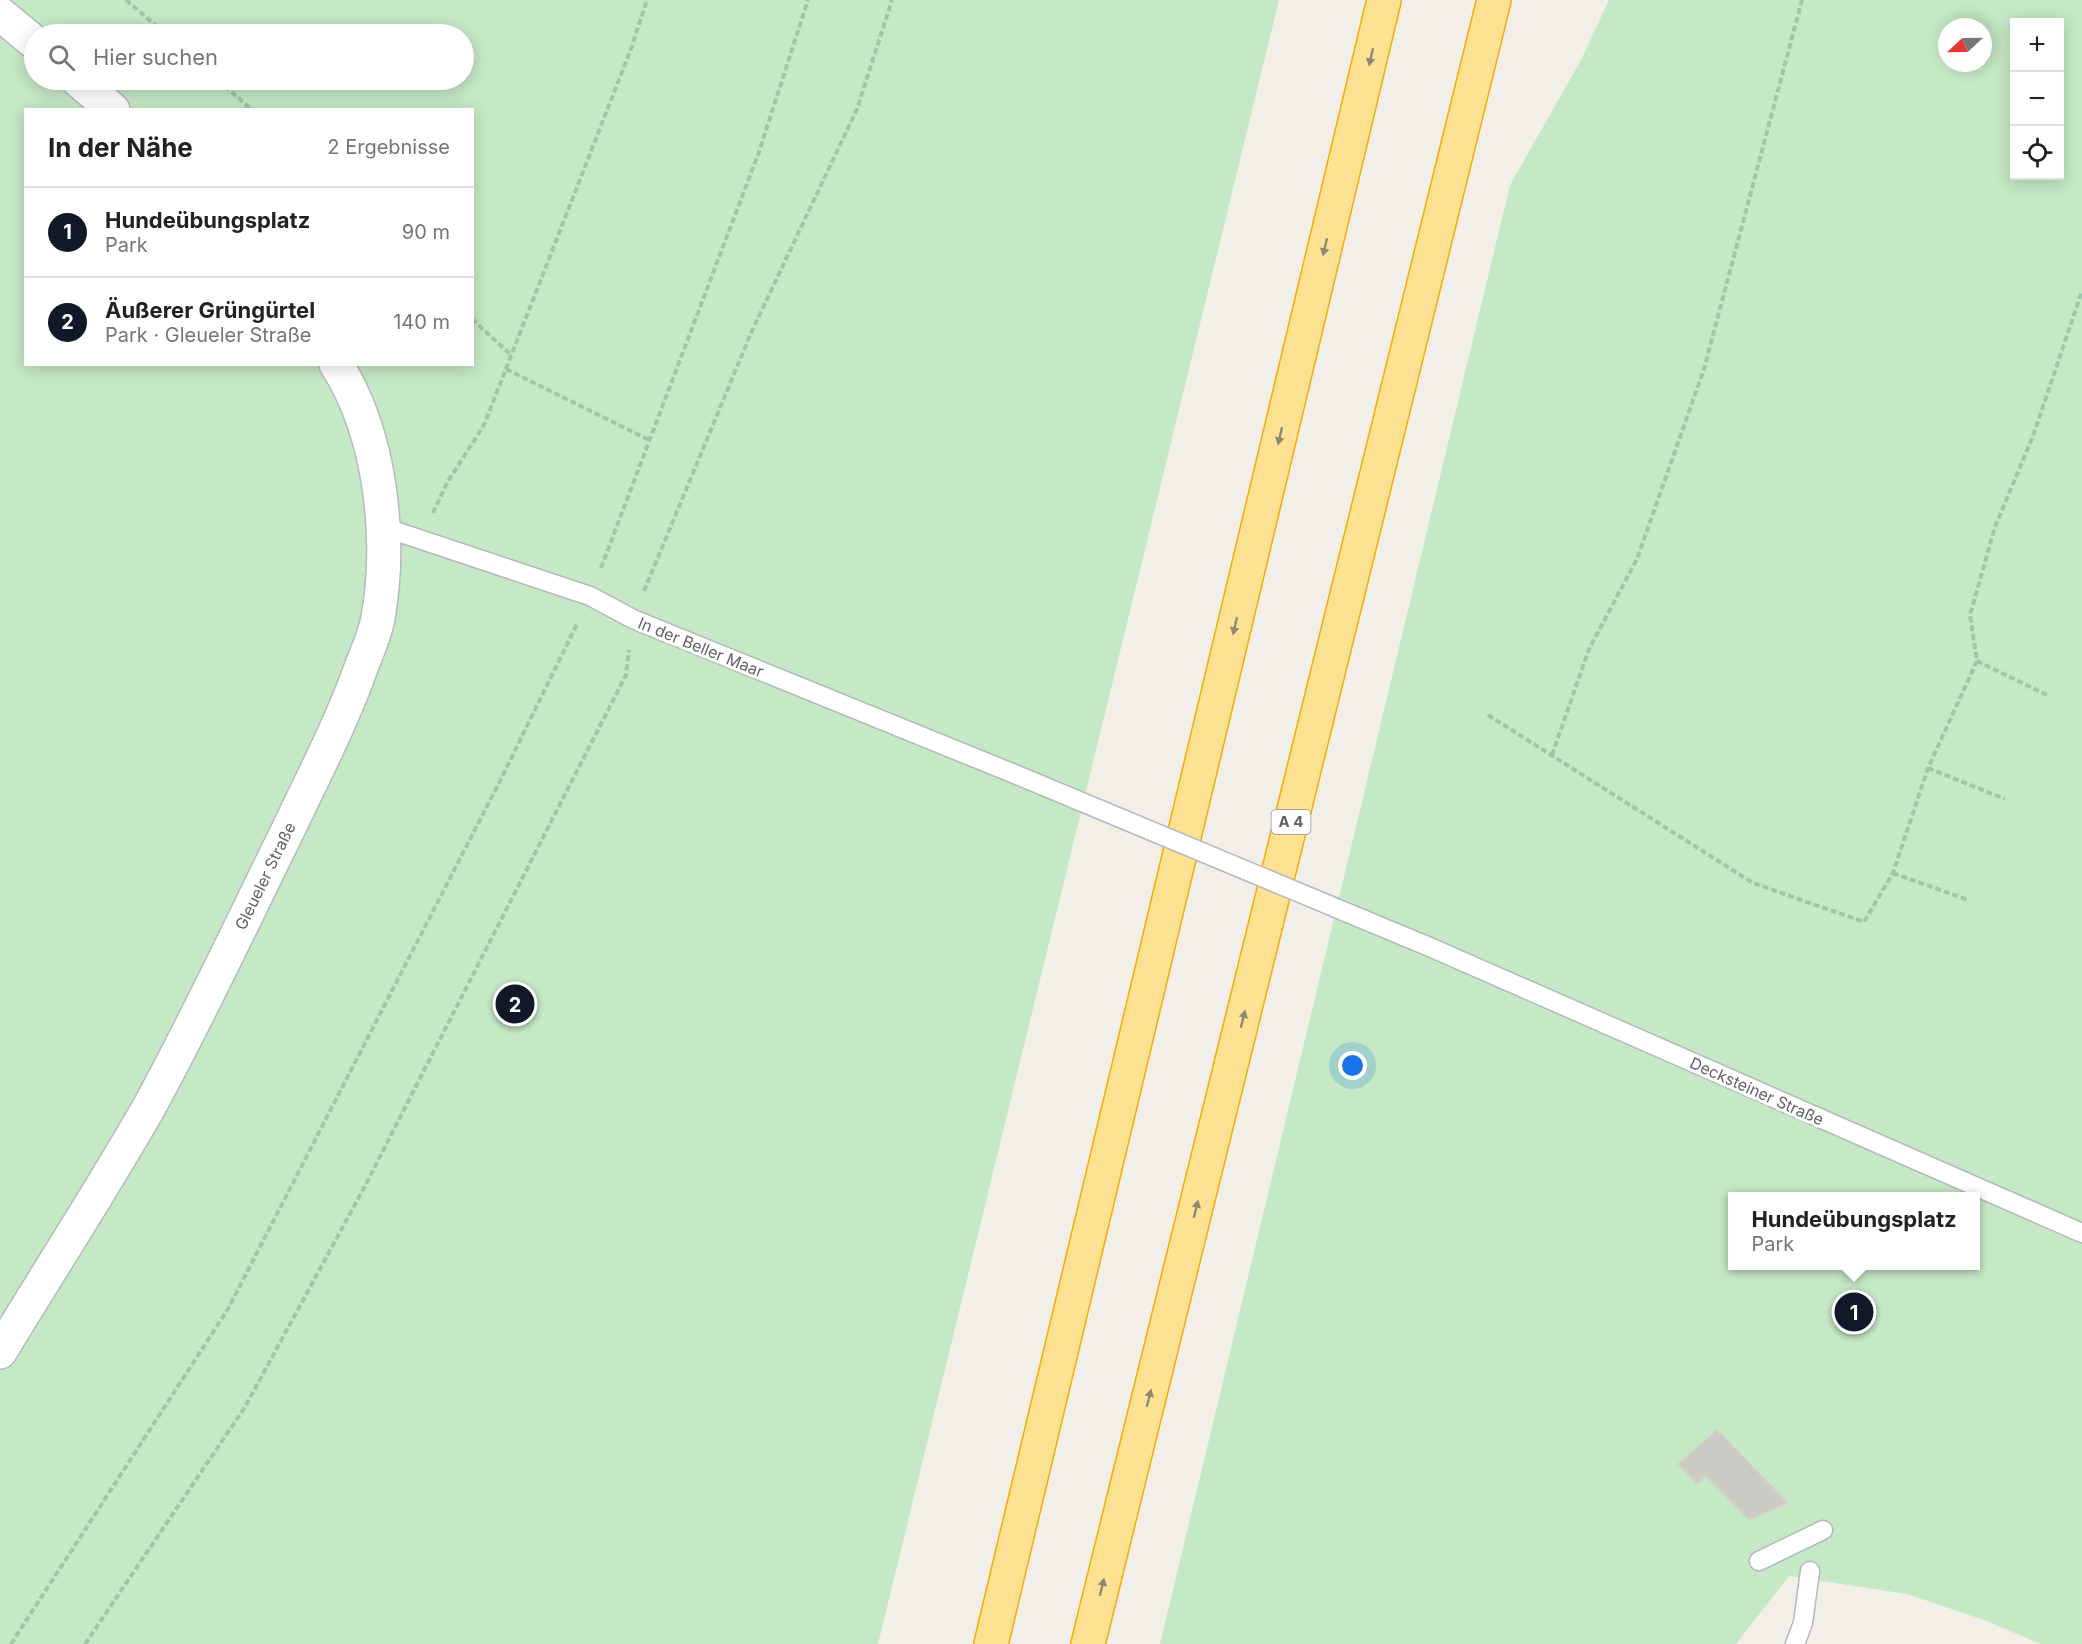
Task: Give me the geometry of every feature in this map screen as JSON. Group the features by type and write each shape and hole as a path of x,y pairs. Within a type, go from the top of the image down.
{"highway":[{"path":"992,1644 1384,0"},
{"name":"A 4","path":"1088,1644 1494,0"}],"street":[{"path":"0,14 24,34"},
{"path":"90,90 111,108"},
{"name":"Gleueler Straße","path":"0,1352 147,1109 195,1019 336,732 378,621 383,575 383,527 378,480 365,427 348,384 337,366"}],"lane":[{"name":"In der Beller Maar","path":"383,527 590,596 633,620 1017,775 1432,948"},
{"name":"Decksteiner Straße","path":"1432,948 2082,1233"},
{"path":"1759,1561 1823,1530"},
{"path":"1795,1644 1803,1623 1810,1571"}],"path":[{"path":"126,0 154,24"},
{"path":"421,540 447,483 484,425 631,49 647,0"},
{"path":"11,1644 228,1309 500,783 590,596 759,152 808,0"},
{"path":"85,1644 245,1407 365,1186 626,675 633,620 751,333 857,109 892,0"},
{"path":"1551,755 1589,649 1637,559 1704,369 1802,0"},
{"path":"229,90 250,108"},
{"path":"1488,715 1753,883 1864,922 1893,873 1928,768 1977,661 1970,615 1995,528 2033,436 2082,291"},
{"path":"474,321 511,356"},
{"path":"506,369 650,440"},
{"path":"1977,661 2047,695"},
{"path":"1928,768 2005,799"},
{"path":"1893,873 1968,900"}],"green space":[{"path":"0,0 1279,0 878,1644 0,1644"},
{"path":"1609,0 2082,0 2082,1644 2041,1644 1984,1620 1907,1594 1789,1576 1736,1644 1160,1644 1510,185 1580,62"}],"building":[{"path":"1717,1430 1788,1503 1749,1520 1706,1476 1697,1484 1678,1464"}],"place":[{"name":"Äußerer Grüngürtel","path":"515,1004"},
{"name":"Hundeübungsplatz","path":"1854,1312"}]}
